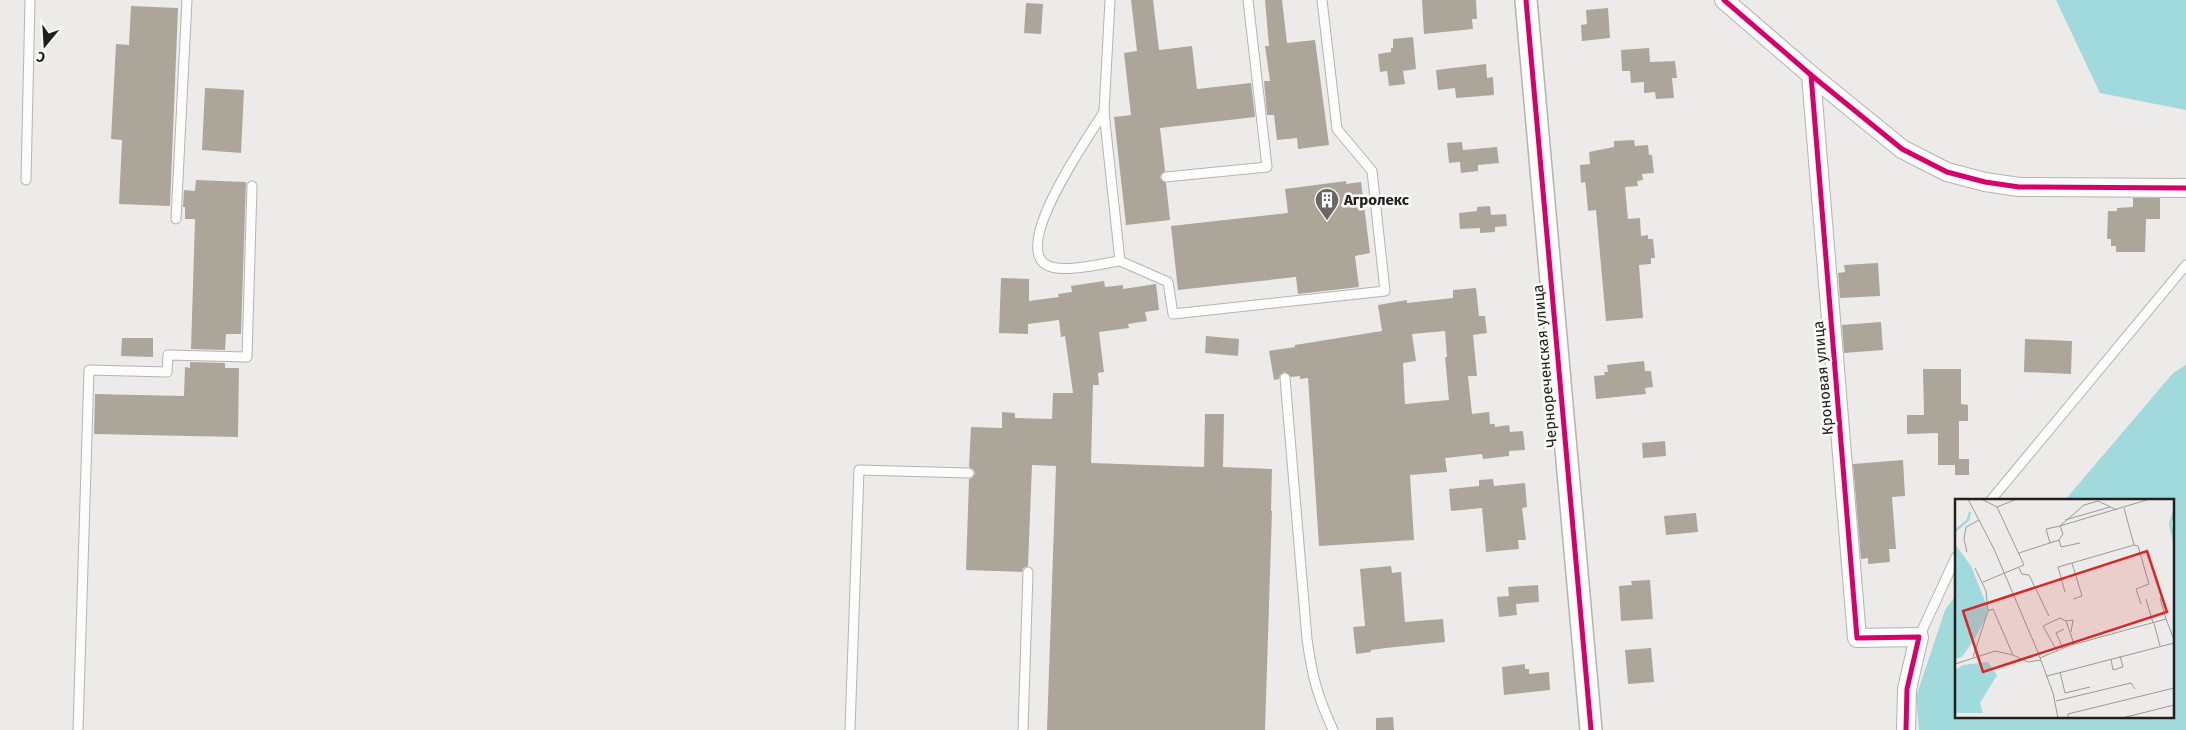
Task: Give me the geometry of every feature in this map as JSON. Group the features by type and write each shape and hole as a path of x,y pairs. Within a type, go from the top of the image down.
{"street":[{"name":"Чернореченская улица","path":"1526,0 1591,730"},
{"path":"1724,0 1811,75 1902,149 1924,162 1947,172 1984,182 2019,187 2186,188"},
{"name":"Кроновая улица","path":"1811,75 1857,638 1919,637"},
{"path":"1906,730 1907,688 1919,637"}],"lane":[{"path":"26,180 30,0"},
{"path":"176,219 187,0"},
{"path":"1110,0 1104,112 1120,261"},
{"path":"1166,177 1267,167 1248,0"},
{"path":"1104,112 1064,176 1039,229 1037,249 1045,264 1063,269 1120,261 1168,282 1173,314 1385,291 1372,171 1337,129 1322,0"},
{"path":"78,730 89,370 167,372 168,355 246,357 252,186"},
{"path":"1993,499 2186,265"},
{"path":"1285,378 1308,648 1312,677 1318,698 1333,730"},
{"path":"850,730 859,470 969,473"},
{"path":"1919,637 1955,559"},
{"path":"1023,730 1028,572"}],"water":[{"path":"2056,0 2186,0 2186,110 2100,93"},
{"path":"2186,365 2186,730 1919,730 1916,697 1945,610 1955,596 1955,718 2174,718 2174,499 2066,499 2173,373"}],"building":[{"path":"1131,0 1153,0 1159,50 1192,46 1197,89 1251,83 1255,117 1160,128 1165,171 1161,174 1160,178 1166,183 1170,220 1126,225 1114,117 1131,115 1124,53 1137,51"},
{"path":"1265,0 1282,0 1287,43 1315,40 1329,145 1298,149 1297,138 1277,140 1274,115 1267,115 1264,81 1270,81 1265,46 1269,46"},
{"path":"1422,0 1476,0 1477,19 1472,19 1473,29 1424,34"},
{"path":"1026,3 1043,4 1041,34 1024,33"},
{"path":"131,6 178,8 170,206 119,204 122,140 111,139 116,44 129,45"},
{"path":"1608,8 1610,38 1582,41 1581,25 1587,24 1586,10"},
{"path":"1413,37 1416,69 1403,71 1405,84 1389,86 1387,71 1380,72 1378,54 1391,52 1393,39"},
{"path":"1649,48 1650,62 1675,61 1677,78 1672,78 1674,98 1656,99 1655,92 1644,93 1644,82 1631,83 1630,71 1622,71 1621,50"},
{"path":"1486,64 1487,78 1493,77 1494,95 1456,98 1455,88 1438,90 1436,70"},
{"path":"205,88 244,90 241,153 202,150"},
{"path":"1634,140 1635,146 1648,145 1649,155 1652,155 1654,173 1642,174 1643,180 1637,181 1638,186 1625,187 1628,219 1640,218 1641,236 1648,235 1648,239 1653,239 1655,258 1651,258 1651,264 1639,265 1643,318 1606,321 1596,210 1588,211 1585,182 1581,183 1580,165 1590,164 1589,152 1614,147 1614,141"},
{"path":"1462,142 1463,150 1497,147 1499,163 1478,165 1478,171 1461,173 1460,162 1449,163 1447,143"},
{"path":"196,180 246,182 241,334 226,334 225,350 191,349 195,219 185,219 185,207 183,207 184,190 195,191"},
{"path":"1346,181 1346,184 1361,182 1370,253 1355,256 1359,287 1298,294 1296,277 1178,290 1171,226 1288,213 1285,189"},
{"path":"2133,198 2160,198 2160,219 2146,219 2145,252 2116,252 2116,246 2111,246 2111,239 2107,239 2108,211 2117,211 2117,208 2133,207"},
{"path":"1490,206 1491,215 1506,214 1507,226 1495,227 1495,232 1480,233 1480,228 1460,229 1459,213 1477,211 1477,207"},
{"path":"1878,263 1880,296 1840,298 1838,273 1845,272 1844,265"},
{"path":"1001,278 1029,279 1029,301 1059,297 1058,294 1072,292 1071,286 1104,281 1105,287 1123,285 1123,289 1156,284 1159,310 1145,312 1147,321 1128,324 1129,328 1099,332 1104,372 1098,373 1099,385 1093,385 1091,463 1204,467 1205,414 1224,414 1223,467 1272,469 1265,730 1047,730 1056,466 1032,465 1028,566 1023,568 1022,572 966,570 969,479 975,474 974,470 969,467 971,427 1002,428 1002,412 1015,413 1015,418 1052,419 1053,393 1073,393 1065,336 1061,337 1059,320 1028,324 1028,334 999,333"},
{"path":"1476,288 1479,316 1485,316 1487,333 1473,335 1477,376 1468,376 1472,414 1489,412 1490,424 1495,424 1495,427 1509,425 1510,432 1523,431 1525,450 1509,451 1509,456 1483,459 1482,454 1445,458 1447,472 1410,475 1414,540 1319,546 1308,378 1300,379 1300,376 1291,377 1285,372 1280,375 1279,379 1274,380 1269,351 1382,331 1378,305 1407,300 1407,303 1453,298 1453,290","holes":["1445,331 1447,357 1445,357 1449,400 1405,404 1403,363 1416,361 1412,334"]},
{"path":"1881,322 1883,350 1844,353 1842,325"},
{"path":"1206,336 1239,339 1238,356 1205,353"},
{"path":"122,338 153,338 153,357 121,356"},
{"path":"2025,339 2072,341 2071,374 2024,372"},
{"path":"1644,361 1645,371 1651,371 1653,387 1645,388 1646,394 1596,399 1594,376 1605,375 1604,372 1608,372 1607,365"},
{"path":"190,362 225,363 225,368 239,368 238,437 94,434 95,394 184,396 185,367 190,368"},
{"path":"1923,369 1961,369 1961,404 1968,405 1968,421 1959,421 1959,459 1969,459 1969,475 1955,475 1955,465 1938,465 1938,433 1907,434 1907,415 1924,415"},
{"path":"1665,441 1666,456 1643,458 1642,443"},
{"path":"1903,460 1905,496 1892,497 1896,549 1889,549 1890,562 1868,564 1868,558 1861,559 1853,464"},
{"path":"1493,479 1494,486 1525,483 1527,507 1522,508 1526,540 1518,540 1519,549 1486,552 1482,508 1451,511 1449,489 1479,486 1479,480"},
{"path":"1696,513 1698,532 1666,535 1664,516"},
{"path":"1391,566 1392,573 1401,572 1405,622 1443,619 1445,642 1371,650 1371,652 1356,654 1353,627 1365,626 1360,569"},
{"path":"1650,580 1653,619 1621,621 1619,586 1632,585 1631,581"},
{"path":"1538,585 1539,602 1516,604 1517,615 1499,617 1497,597 1509,596 1508,587"},
{"path":"1651,648 1654,682 1628,684 1625,650"},
{"path":"1525,664 1525,669 1529,669 1529,674 1549,672 1550,690 1504,695 1502,667"},
{"path":"1393,717 1394,730 1376,730 1376,718"}],"cycle path":[{"path":"1526,0 1591,730"},
{"path":"1724,0 1811,75 1857,638 1919,637 1907,689 1906,730"},
{"path":"1811,75 1902,149 1947,172 1985,182 2019,187 2186,188"}],"place":[{"name":"Агролекс","path":"1327,221"}]}
